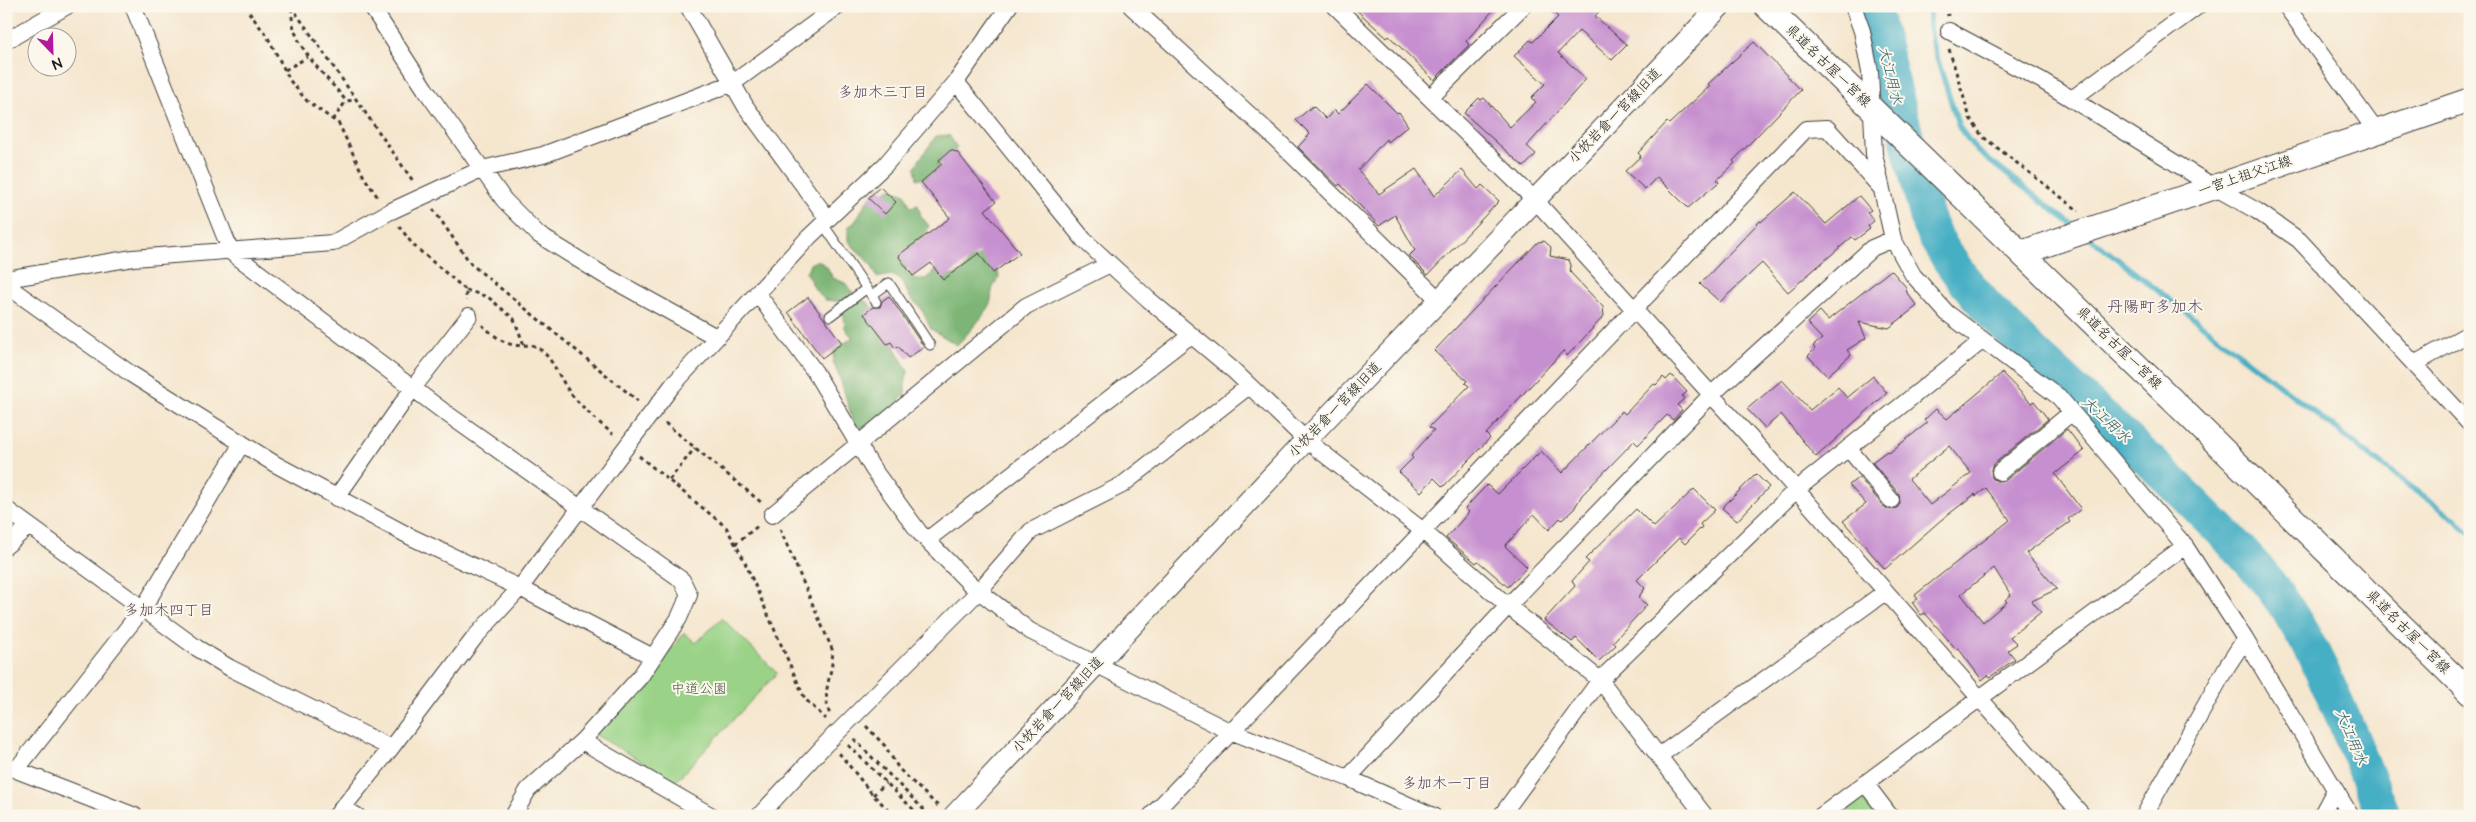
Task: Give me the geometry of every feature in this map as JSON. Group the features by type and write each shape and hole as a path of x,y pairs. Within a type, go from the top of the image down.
{"main road":[{"name":"県道名古屋一宮線","path":"1766,6 2470,693"},
{"name":"一宮上祖父江線","path":"2021,253 2470,100"}],"street":[{"path":"6,41 66,6"},
{"path":"133,6 232,252 413,388 682,580 690,595 679,618 640,677 582,741 528,790 513,816"},
{"path":"371,6 426,89 504,200 539,235 602,274 716,337"},
{"path":"688,6 746,107 826,222"},
{"path":"6,279 133,258 333,243 389,212 482,169 543,155 733,83 838,6"},
{"path":"357,816 339,811 391,748 475,637 520,588 672,386 826,222 885,165 956,82 1009,6"},
{"path":"1131,6 1277,140 1439,300"},
{"path":"1335,6 1535,200 1634,308 2084,816"},
{"path":"1430,98 1523,6"},
{"name":"小牧岩倉一宮線旧道","path":"948,813 1095,665 1306,440 1720,6"},
{"path":"1853,6 1862,31 1876,112 1874,154 1893,239 1913,275 1947,313 2059,397 2185,546 2245,639 2350,816"},
{"path":"2072,99 2198,6"},
{"path":"2286,6 2376,132"},
{"path":"1949,31 2072,99 2214,187 2257,211 2299,240 2470,424"},
{"path":"956,82 1084,240 1249,386 1306,440 1422,530 1508,606 1600,680 1705,816"},
{"path":"1151,816 1806,129 1828,128 1882,189"},
{"path":"1348,778 1508,606 1711,395 1872,248 1893,239"},
{"path":"772,515 1026,306 1110,264"},
{"path":"6,285 131,374 242,443 336,498 411,537 520,588 654,657"},
{"path":"757,294 815,372 858,445 919,532 979,591 1030,631 1095,665 1232,731 1348,778 1433,816"},
{"path":"336,498 413,388 469,316"},
{"path":"2414,364 2470,333"},
{"path":"927,540 1191,335"},
{"path":"1501,816 1600,680 1796,490 1983,340"},
{"path":"759,816 835,734 979,591 1031,531 1122,485 1249,386"},
{"path":"2000,472 2072,412"},
{"path":"135,816 11,768 144,607 242,443"},
{"path":"1848,448 1891,500"},
{"path":"6,509 28,527 144,607 197,648 230,668 391,748"},
{"path":"6,546 28,527"},
{"path":"1821,816 2185,546"},
{"path":"1659,756 1885,592"},
{"path":"2144,816 2226,668 2245,639"},
{"path":"582,741 712,816"},
{"path":"1865,783 1890,816"},
{"path":"2321,816 2335,790"}],"lane":[{"path":"826,222 872,295"},
{"path":"830,316 872,295 889,283 930,344"}],"path":[{"path":"244,6 267,36 292,82 307,101 339,124 344,131 364,177 414,245 466,290 488,297 514,318 524,345"},
{"path":"1946,6 1949,52 1970,118 1982,136 2097,227"},
{"path":"291,7 291,21 308,57 325,74 346,101"},
{"path":"291,7 471,264 763,504 772,515 778,524 832,649 834,663 826,690 826,699 835,734 920,816"},
{"path":"285,70 308,57"},
{"path":"346,101 357,100"},
{"path":"333,120 346,101"},
{"path":"466,290 466,310 469,316 499,339 514,345 538,348 547,357 570,393 592,416 726,527 805,699 822,714 835,734 848,762 873,795 895,816"},
{"path":"669,480 695,448"},
{"path":"735,544 772,515"},
{"path":"855,715 885,746 899,770 948,813"},
{"path":"835,734 927,813"},
{"path":"873,795 886,782"}],"green space":[{"path":"949,135 957,148 946,161 938,164 935,173 922,179 917,179 915,167 936,136"},
{"path":"890,188 905,194 910,207 918,205 921,216 929,226 913,244 908,253 906,272 915,279 925,279 938,269 950,276 961,273 969,261 985,253 997,266 999,277 992,290 989,307 957,345 931,329 921,308 910,298 901,279 891,275 877,278 872,266 848,241 848,227 855,222 867,201"},
{"path":"818,260 827,267 833,278 845,283 859,300 868,302 908,371 905,395 871,427 861,428 854,425 840,378 833,362 834,351 853,337 845,328 843,312 837,301 825,300 816,291 806,273 810,264"},
{"name":"中道公園","path":"722,618 777,673 676,781 594,734 647,681 684,633 696,643"},
{"path":"1862,799 1876,816 1840,816"}],"building":[{"path":"1352,6 1497,6 1466,41 1469,45 1434,80 1389,36 1387,38"},
{"path":"1546,6 1604,6 1595,16 1627,45 1612,60 1579,31 1558,53 1586,79 1527,146 1536,154 1524,167 1464,113 1479,98 1481,100 1484,98 1510,127 1536,102 1531,98 1545,84 1514,56 1530,40 1533,42 1558,17"},
{"path":"1754,42 1801,90 1733,161 1735,163 1717,180 1719,182 1688,208 1657,177 1645,189 1625,171 1641,156 1638,153 1667,122 1669,124 1710,86 1708,84"},
{"path":"1368,84 1397,113 1399,112 1408,126 1388,142 1386,139 1358,170 1379,194 1416,169 1434,196 1462,170 1478,189 1482,185 1499,201 1428,275 1409,256 1415,250 1395,215 1379,226 1340,184 1338,186 1298,147 1310,134 1296,120 1313,106 1326,119 1334,110 1338,114"},
{"path":"951,150 958,153 996,202 985,210 1020,253 993,273 979,253 943,280 931,263 913,276 899,257 900,254 950,218 921,182 942,164 939,160"},
{"path":"880,187 896,202 885,214 868,198"},
{"path":"1795,192 1826,224 1859,196 1871,210 1867,213 1874,221 1868,226 1870,229 1855,240 1852,237 1788,292 1762,263 1720,302 1700,284 1760,221"},
{"path":"1544,241 1551,247 1550,256 1569,260 1571,265 1570,272 1603,307 1604,316 1567,356 1564,350 1486,434 1490,438 1443,487 1434,478 1421,492 1399,472 1413,458 1411,456 1434,430 1429,427 1469,386 1465,383 1467,381 1434,351 1538,242"},
{"path":"1891,270 1906,287 1907,293 1917,306 1889,328 1859,322 1866,338 1847,350 1851,355 1827,376 1808,356 1815,349 1813,346 1822,339 1807,323 1820,311 1828,320"},
{"path":"889,296 924,347 908,358 898,346 895,348 891,342 887,344 864,314 873,307 880,307 882,301"},
{"path":"808,297 842,343 822,358 788,312"},
{"path":"2002,373 2031,403 2034,401 2048,419 1994,464 1991,469 1992,478 1997,481 2006,480 2067,429 2084,451 2055,474 2081,509 2068,519 2070,522 2026,553 2057,589 2032,601 2041,612 2010,637 2017,644 2008,650 2015,659 1990,677 1988,675 1982,680 1958,648 1956,649 1925,613 1921,615 1912,602 1918,599 1915,595 2010,520 1986,488 1941,520 1885,569 1843,521 1866,504 1849,485 1859,477 1884,507 1892,510 1898,507 1900,503 1899,494 1872,462 1887,451 1889,453 1927,423 1924,420 1936,409 1947,419","holes":["1949,446 1971,473 1930,505 1909,479","1994,568 2011,595 2005,600 2007,602 1983,622 1961,594"]},
{"path":"1671,375 1687,392 1682,396 1684,399 1677,405 1682,410 1673,420 1667,415 1638,445 1634,441 1582,495 1574,509 1562,520 1560,518 1549,530 1534,514 1505,546 1527,567 1508,587 1478,561 1476,563 1446,538 1469,512 1465,508 1487,485 1498,494 1541,451 1562,473 1622,411 1625,414 1654,384 1656,385 1663,377 1666,380"},
{"path":"1873,376 1887,393 1816,457 1781,414 1765,428 1747,409 1782,380 1810,410 1838,387 1847,398"},
{"path":"1756,474 1769,487 1737,521 1722,508"},
{"path":"1694,489 1715,510 1700,524 1702,527 1685,544 1679,538 1637,580 1645,588 1638,598 1647,605 1613,642 1616,645 1599,661 1576,638 1572,642 1544,620 1575,586 1572,581 1589,562 1585,559 1636,509 1654,527"}],"waterway":[{"name":"大江用水","path":"1873,6 1929,225 1942,248 1956,270 1973,291 2009,330 2165,475 2236,546 2279,596 2297,625 2330,688 2384,816"},
{"path":"1929,6 1929,26 1932,42 1959,127 1977,151 2075,227"},
{"path":"2089,237 2395,475 2451,516 2470,533"}],"district":[{"name":"多加木三丁目","path":"883,92"},
{"name":"丹陽町多加木","path":"2155,307"},
{"name":"多加木四丁目","path":"169,610"},
{"name":"多加木一丁目","path":"1447,783"}]}
